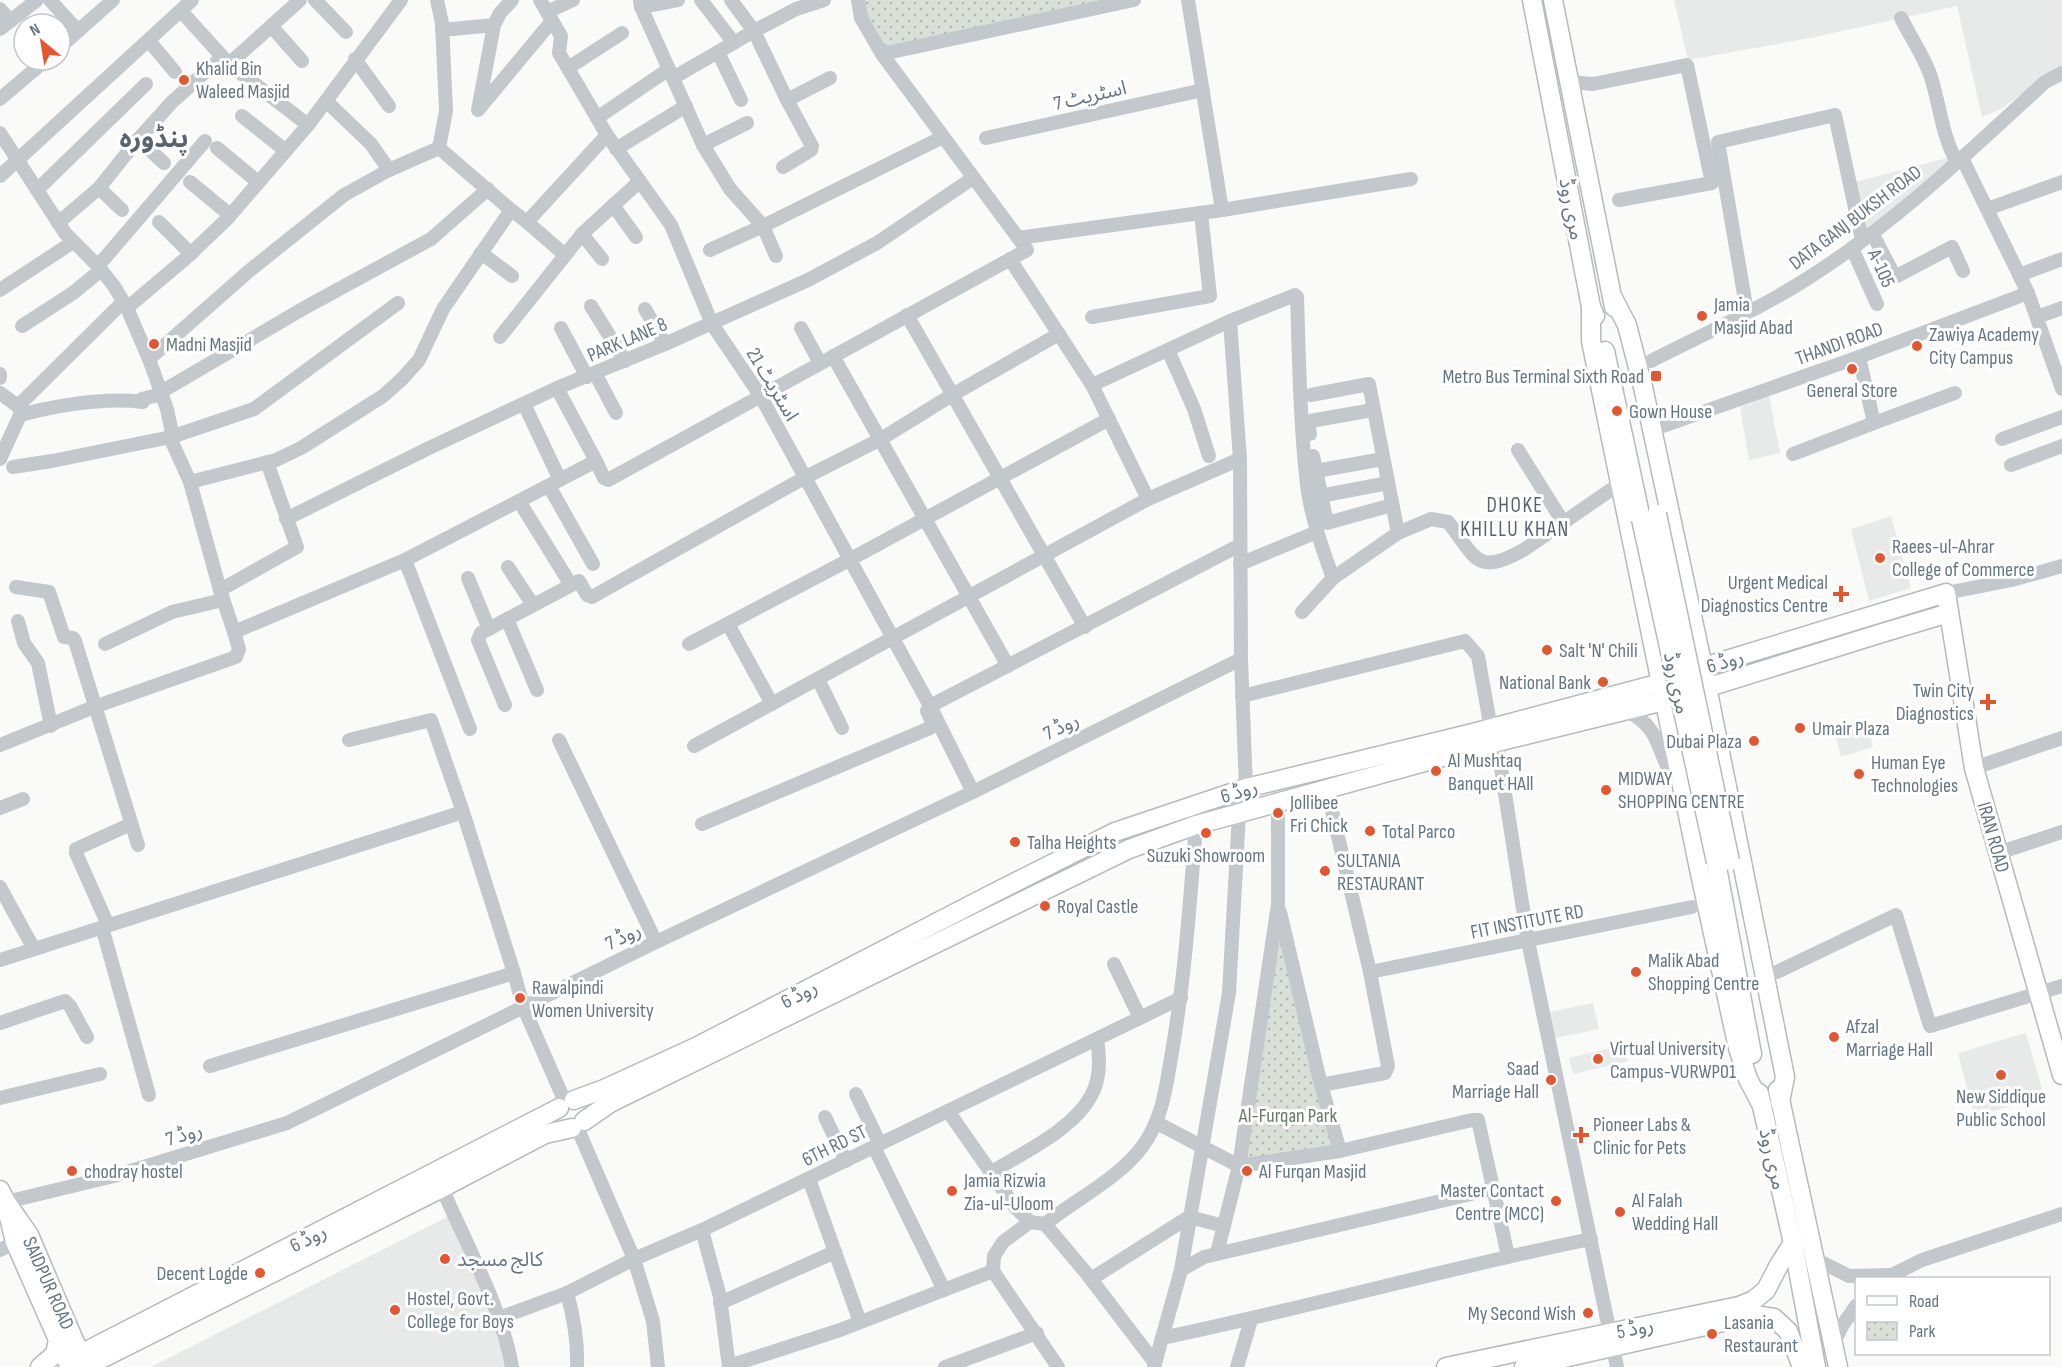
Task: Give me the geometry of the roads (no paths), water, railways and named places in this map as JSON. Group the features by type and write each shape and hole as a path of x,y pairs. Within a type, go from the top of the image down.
{"main road":[{"name":"مری روڈ","path":"1533,0 1591,307 1602,336 1649,517 1723,861 1780,1102 1838,1367"},
{"name":"مری روڈ","path":"1553,0 1612,296 1649,517"},
{"path":"1612,296 1627,325 1643,387 1702,667 1785,1077 1780,1102"},
{"path":"1591,307 1591,340 1681,782 1738,1048 1748,1079 1761,1104"},
{"name":"روڈ 6","path":"76,1364 107,1341 566,1103 604,1089 696,1047 1115,832 1246,788 1494,735 1626,710 1663,692 1702,667 1946,594"},
{"name":"IRAN ROAD","path":"1946,594 1974,768 2062,1075"},
{"name":"روڈ 6","path":"76,1364 125,1347 545,1134 577,1126 610,1103 1129,849 1196,825 1327,790 1494,735 1663,692 1706,688 1949,613"},
{"path":"1681,782 1683,765 1696,756 1712,757 1722,767"},
{"name":"مری روڈ","path":"1723,861 1761,1104 1793,1244 1816,1367"},
{"path":"580,1102 585,1108 586,1113 577,1126 566,1127 559,1120 566,1103 580,1102"},
{"name":"SAIDPUR ROAD","path":"3,1201 15,1242 58,1340 76,1364"},
{"name":"SAIDPUR ROAD","path":"15,1242 66,1320 76,1364"},
{"name":"روڈ 5","path":"1526,1367 1611,1340 1754,1300 1766,1290 1793,1244"},
{"name":"روڈ 5","path":"1446,1367 1754,1315 1774,1318 1788,1331 1802,1367"},
{"path":"66,1320 81,1332 107,1341"},
{"path":"40,1367 55,1354 58,1340"},
{"path":"105,1367 125,1347"}],"street":[{"path":"0,9 5,25 37,0"},
{"path":"50,0 78,31"},
{"path":"72,36 113,0"},
{"path":"0,176 192,0"},
{"path":"58,223 99,188 138,139 172,102 271,26 300,0"},
{"path":"315,0 346,32"},
{"path":"437,0 442,30 446,111 439,148"},
{"path":"512,0 500,13 494,25 478,110 546,11 573,0"},
{"path":"678,0 640,4 703,145 730,189 763,226 776,256"},
{"path":"701,0 734,43"},
{"path":"731,0 754,31 812,148 783,167"},
{"path":"597,118 671,74 718,52 796,9 824,0"},
{"path":"557,388 604,478 608,480 1027,250 882,54 861,18 858,0"},
{"path":"882,54 1134,0"},
{"path":"1188,0 1222,210"},
{"path":"0,459 19,411 125,305 191,254 230,215 308,125 396,1"},
{"path":"181,11 225,60 308,125"},
{"name":"اسٹریٹ 21","path":"546,11 561,36 559,53 616,149 671,225 712,324 760,395 930,706 973,792"},
{"path":"1901,18 1931,77 1946,139 1988,209 2028,293 2057,360 2062,389"},
{"path":"442,30 494,25"},
{"path":"271,26 302,61"},
{"path":"568,68 622,33"},
{"path":"149,41 175,72"},
{"path":"718,52 741,100"},
{"path":"355,59 390,106"},
{"path":"1570,82 1593,84 1687,65 1712,183 1619,200"},
{"path":"0,99 31,72"},
{"name":"DATA GANJ BUKSH ROAD","path":"1651,361 1804,281 1862,240 1960,160 2045,82 2062,73"},
{"path":"787,100 830,78"},
{"path":"37,190 146,84"},
{"name":"اسٹریٹ 7","path":"986,138 1203,90"},
{"path":"326,101 371,144 389,170"},
{"path":"616,149 686,106"},
{"path":"1748,312 1718,142 1835,115 1862,240 1895,277 1952,247 1963,271"},
{"path":"242,116 286,151"},
{"path":"703,145 747,123"},
{"path":"0,133 58,223 73,242 100,268 125,305 149,359 167,410 172,442 190,482 221,595 239,649 236,657 94,707 0,745"},
{"path":"527,222 607,135"},
{"path":"710,250 943,137"},
{"path":"138,139 164,163"},
{"path":"22,326 73,293 100,268 205,141"},
{"path":"217,148 258,183"},
{"path":"149,359 249,271 344,195 389,170 439,148"},
{"path":"439,148 565,255"},
{"name":"PARK LANE 8","path":"286,519 557,388 712,324 808,280 877,243 973,178"},
{"path":"1018,238 1222,210 1411,179"},
{"path":"500,337 582,234 640,181"},
{"path":"190,182 230,215"},
{"path":"1988,209 2062,182"},
{"path":"99,188 122,210"},
{"path":"19,411 56,405 126,400 143,402 142,399 161,393 306,308 431,239 488,189"},
{"path":"613,205 636,237"},
{"path":"190,482 267,462 301,448 383,396 419,360 443,309 512,210"},
{"path":"1092,317 1210,296 1201,213"},
{"path":"159,222 191,254"},
{"path":"582,234 602,259"},
{"name":"A-105","path":"1862,240 1877,304"},
{"path":"0,290 73,242"},
{"path":"481,253 512,276"},
{"path":"1010,259 1092,385 1148,499"},
{"path":"2019,275 2062,259"},
{"name":"THANDI ROAD","path":"1663,426 1859,357 2028,293"},
{"path":"1092,385 1230,321 1293,295 1297,297 1300,389 1308,486 1317,532 1333,578"},
{"path":"14,467 171,437 254,409 398,303"},
{"path":"591,306 625,361"},
{"path":"2037,317 2062,308"},
{"path":"645,309 665,344"},
{"path":"907,315 1085,627"},
{"path":"1154,1365 1181,1270 1229,993 1246,788 1241,659 1240,459 1230,321"},
{"path":"561,328 616,413"},
{"path":"801,328 820,363"},
{"path":"505,705 478,640 481,633 579,581 587,596 592,597 804,478 881,439 952,395 1059,334"},
{"path":"1168,350 1194,409 1209,456"},
{"path":"833,356 1008,666"},
{"path":"1859,357 1874,423"},
{"path":"1311,395 1366,384 1370,387 1398,533"},
{"path":"0,393 19,411"},
{"path":"1793,454 1955,393"},
{"path":"524,404 554,483 593,564"},
{"path":"1373,410 1308,422 1320,496 1326,521 1329,523 1392,505"},
{"path":"2002,439 2062,417"},
{"path":"689,644 1109,419"},
{"path":"2011,465 2062,446"},
{"path":"1518,450 1563,522"},
{"path":"694,746 1148,499 1240,459"},
{"path":"1316,471 1383,459"},
{"path":"234,632 405,560 596,461"},
{"path":"105,644 171,612 221,595 296,548 267,462"},
{"path":"1320,496 1388,483"},
{"path":"1302,612 1333,578 1398,533 1431,519 1448,522 1472,554 1479,561 1487,564 1510,558 1612,489"},
{"path":"519,501 571,585"},
{"path":"1240,564 1317,532"},
{"path":"702,824 930,728 932,722 927,711 930,706 1239,545"},
{"path":"405,560 470,729"},
{"path":"1946,594 2012,580 2062,566"},
{"path":"508,567 533,605"},
{"path":"468,578 489,629"},
{"path":"16,586 49,592 64,637 73,638 75,641 138,845"},
{"path":"507,619 537,690"},
{"path":"18,621 24,643 38,663 51,726"},
{"path":"728,624 772,704"},
{"path":"1242,696 1465,640 1478,656 1494,735 1528,941 1617,1367"},
{"name":"روڈ 7","path":"3,1201 114,1176 287,1123 523,1006 973,792 1241,659"},
{"path":"818,679 842,728"},
{"path":"1626,710 1640,718 1654,733 1669,768 1681,782"},
{"path":"349,740 430,720 463,812 523,1006 566,1103"},
{"path":"1974,768 2062,738"},
{"path":"559,740 656,942"},
{"path":"1321,1085 1385,1073 1388,1070 1370,972 1327,790"},
{"path":"0,808 23,799"},
{"path":"1217,1253 1239,1166 1278,904 1278,803"},
{"path":"0,960 463,812"},
{"path":"131,824 76,849 75,853 105,926 149,1095"},
{"path":"1045,1224 1116,1172 1141,1148 1157,1123 1181,998 1196,825"},
{"path":"1998,853 2062,832"},
{"path":"0,887 34,949"},
{"path":"1278,904 1321,1085 1340,1151"},
{"name":"FIT INSTITUTE RD","path":"1370,972 1692,907"},
{"path":"1777,972 1896,915 1930,1026 2062,986"},
{"path":"1114,964 1140,1018"},
{"path":"210,1066 514,974"},
{"name":"6TH RD ST","path":"499,1318 567,1293 634,1259 702,1230 1181,998"},
{"path":"0,1023 65,1001 87,1037"},
{"path":"990,1173 1057,1131 1083,1110 1094,1092 1100,1061 1097,1039"},
{"path":"0,1098 100,1074"},
{"path":"856,1094 877,1146 944,1290"},
{"path":"948,1111 1015,1207 1030,1222 1045,1224 1091,1279 1154,1365"},
{"path":"825,1117 846,1161"},
{"path":"1157,1123 1239,1166 1340,1151 1478,1120 1508,1256"},
{"path":"577,1126 634,1259 653,1321 658,1367"},
{"path":"809,1179 860,1322"},
{"path":"442,1188 499,1318 508,1342 512,1367"},
{"path":"1181,1270 1204,1257 1217,1253 1492,1190"},
{"path":"1813,1258 1848,1276 1890,1277 1922,1260 2062,1214"},
{"path":"1091,1279 1189,1217 1224,1226"},
{"path":"1030,1222 1003,1242 994,1256 993,1270 1058,1367"},
{"path":"702,1230 720,1303 729,1367 860,1322 993,1270"},
{"path":"1162,1338 1251,1320 1508,1256 1591,1239"},
{"path":"720,1303 835,1252"},
{"path":"567,1293 576,1327 578,1344 576,1367"},
{"path":"1833,1344 1842,1326 1855,1309"},
{"path":"1237,1367 1251,1320"},
{"path":"945,1367 977,1362 1037,1333"}],"place":[{"name":"Khalid Bin Waleed Masjid","path":"184,80"},
{"name":"Jamia Masjid Abad","path":"1702,316"},
{"name":"Madni Masjid","path":"154,344"},
{"name":"Zawiya Academy City Campus","path":"1917,346"},
{"name":"General Store","path":"1852,369"},
{"name":"Metro Bus Terminal Sixth Road","path":"1656,376"},
{"name":"Gown House","path":"1617,411"},
{"name":"Raees-ul-Ahrar College of Commerce","path":"1880,558"},
{"name":"Urgent Medical Diagnostics Centre","path":"1841,594"},
{"name":"Salt 'N' Chili","path":"1547,650"},
{"name":"National Bank","path":"1603,682"},
{"name":"Twin City Diagnostics","path":"1988,702"},
{"name":"Umair Plaza","path":"1800,728"},
{"name":"Dubai Plaza","path":"1754,741"},
{"name":"Al Mushtaq Banquet HAll","path":"1436,771"},
{"name":"Human Eye Technologies","path":"1859,774"},
{"name":"MIDWAY SHOPPING CENTRE","path":"1606,790"},
{"name":"Jollibee Fri Chick","path":"1278,813"},
{"name":"Total Parco","path":"1370,831"},
{"name":"Suzuki Showroom","path":"1206,833"},
{"name":"Talha Heights","path":"1015,842"},
{"name":"SULTANIA RESTAURANT","path":"1325,871"},
{"name":"Royal Castle","path":"1045,906"},
{"name":"Malik Abad Shopping Centre","path":"1636,972"},
{"name":"Rawalpindi Women University","path":"520,998"},
{"name":"Afzal Marriage Hall","path":"1834,1037"},
{"name":"Virtual University Campus-VURWP01","path":"1598,1059"},
{"name":"New Siddique Public School","path":"2001,1075"},
{"name":"Saad Marriage Hall","path":"1551,1080"},
{"name":"Pioneer Labs & Clinic for Pets","path":"1581,1135"},
{"name":"chodray hostel","path":"72,1171"},
{"name":"Al Furqan Masjid","path":"1247,1171"},
{"name":"Jamia Rizwia Zia-ul-Uloom","path":"952,1191"},
{"name":"Master Contact Centre (MCC)","path":"1556,1201"},
{"name":"Al Falah Wedding Hall","path":"1620,1212"},
{"name":"کالج مسجد","path":"445,1259"},
{"name":"Decent Logde","path":"260,1273"},
{"name":"Hostel, Govt. College for Boys","path":"395,1310"},
{"name":"My Second Wish","path":"1588,1313"},
{"name":"Lasania Restaurant","path":"1712,1334"}],"district":[{"name":"پنڈورہ","path":"154,138"},
{"name":"DHOKE KHILLU KHAN","path":"1515,517"}],"park label":[{"name":"Al-Furqan Park","path":"1288,1115"}]}
